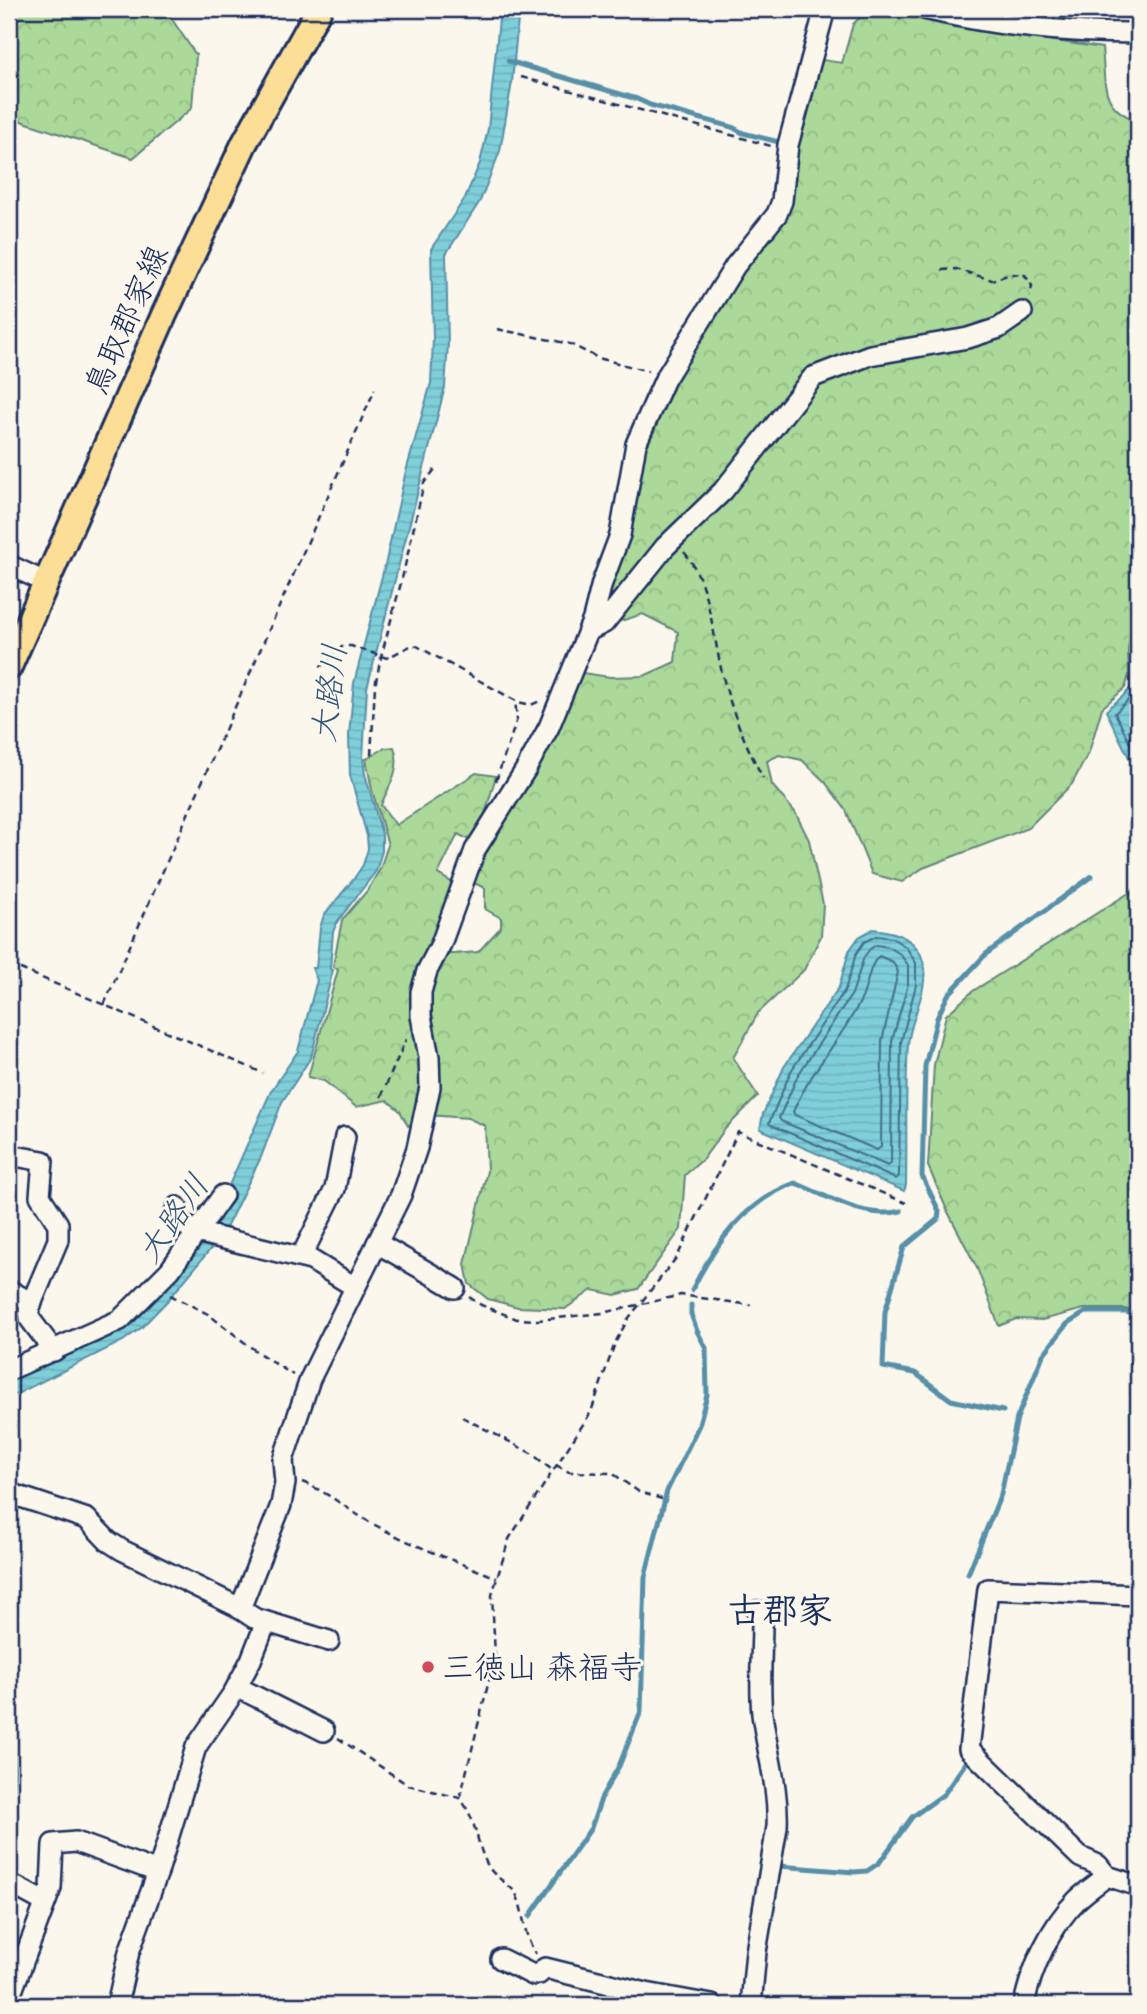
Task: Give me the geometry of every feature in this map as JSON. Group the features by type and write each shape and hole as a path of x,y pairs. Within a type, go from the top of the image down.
{"main road":[{"name":"鳥取郡家線","path":"9,667 164,314 233,169 319,9"}],"street":[{"path":"240,1609 281,1505 285,1480 282,1460 308,1384 401,1195 418,1148 429,1087 429,1057 421,1016 421,992 427,971 441,944 475,850 549,727 588,631 602,583 621,535 636,443 665,379 734,266 777,214 782,201 787,150 825,9"},
{"path":"923,9 975,20 1041,29 1079,33 1138,33"},
{"path":"588,631 604,623 673,539 723,492 813,377 870,355 968,338 999,328 1022,312"},
{"path":"9,565 45,583"},
{"path":"301,1257 335,1189 345,1137"},
{"path":"9,1155 43,1161 40,1196 58,1224 58,1240 29,1309 30,1319 54,1352"},
{"path":"9,1370 120,1320 155,1286 223,1195"},
{"path":"177,1208 173,1218 196,1232 311,1260 355,1287"},
{"path":"377,1243 454,1288"},
{"path":"9,1290 32,1303"},
{"path":"9,1493 87,1519 108,1541 122,1550 254,1618 329,1642"},
{"path":"1138,1595 988,1590 969,1749 1076,1854 1098,1866 1107,1876 1138,1886"},
{"path":"751,2005 756,1952 778,1810 772,1759 762,1713 762,1620 757,1611"},
{"path":"117,2005 129,1952 158,1872 196,1747 237,1687 266,1622"},
{"path":"237,1687 324,1731"},
{"path":"9,1999 51,1888 53,1844 76,1842 158,1872"},
{"path":"1024,2005 1042,1952 1057,1927 1076,1901 1107,1876"},
{"path":"9,1883 44,1902"},
{"path":"501,1959 533,1975 539,1974 545,1968 646,1993 712,2005"}],"path":[{"path":"521,77 787,150"},
{"path":"942,270 956,269 992,280 1011,274 1026,275 1032,286 1030,301 1022,312"},
{"path":"497,330 570,344 598,358 651,372 665,379"},
{"path":"104,1005 375,389"},
{"path":"371,755 375,686 381,657 424,483 436,468"},
{"path":"673,539 693,561 739,730 763,778"},
{"path":"320,667 343,646 351,646 387,658 412,645 515,700 531,705 566,685"},
{"path":"494,788 517,719 515,700"},
{"path":"9,964 263,1073"},
{"path":"545,1968 532,1949 525,1932 517,1896 491,1871 482,1855 476,1827 460,1798 495,1656 492,1595 509,1539 591,1412 615,1343 628,1319 677,1257 738,1132 905,1203"},
{"path":"155,1286 208,1314 257,1353 308,1384"},
{"path":"454,1288 481,1306 517,1319 538,1320 603,1313 681,1294 751,1306"},
{"path":"461,1417 531,1453 553,1470"},
{"path":"556,1465 569,1472 612,1473 639,1492 662,1499"},
{"path":"285,1480 313,1487 373,1525 405,1541 496,1578"},
{"path":"324,1731 347,1742 408,1785 460,1798"}],"green space":[{"path":"9,9 165,9 196,55 192,108 133,158 9,117"},
{"path":"866,12 891,13 948,25 1102,48 1107,93 1116,109 1138,121 1138,625 1132,629 1128,649 1129,675 1125,688 1102,708 1089,752 1072,784 1028,828 923,868 902,882 872,874 846,810 825,782 802,760 779,755 767,761 772,785 795,812 809,840 823,904 821,936 804,970 758,1013 733,1058 758,1096 725,1129 703,1159 685,1175 681,1229 638,1289 615,1295 592,1290 565,1309 518,1307 488,1299 469,1284 465,1264 487,1171 485,1126 468,1118 428,1115 433,1067 424,1014 426,988 440,955 478,952 501,927 501,918 485,909 485,888 467,880 481,846 535,760 576,672 610,677 644,676 675,662 678,632 643,614 621,621 614,617 685,529 727,492 815,379 871,357 920,351 998,332 1024,313 1022,309 996,326 967,335 869,353 813,373 751,453 712,498 690,516 667,541 618,602 605,585 627,523 641,444 652,414 739,269 771,230 783,209 797,121 816,59 842,63 853,24"},
{"path":"394,747 396,770 381,805 396,825 476,773 496,776 475,843 458,834 438,874 458,886 439,940 423,1040 420,1122 408,1126 400,1111 387,1100 356,1107 324,1081 308,1077 338,970 333,966 342,920 367,891 380,869 388,845 366,759 385,748"},
{"path":"1138,885 1138,1312 1125,1309 1084,1309 1042,1320 1016,1319 999,1326 977,1268 928,1166 934,1065 946,1015 973,991"}],"water":[{"path":"500,9 519,9 512,82 500,151 480,201 446,254 448,344 445,387 367,688 363,757 365,774 382,834 382,851 376,871 337,922 333,932 330,969 333,970 311,1057 282,1102 261,1157 223,1234 169,1299 141,1328 123,1341 9,1398 9,1377 118,1328 223,1199 271,1091 298,1051 317,980 312,968 316,968 324,915 363,865 368,849 367,836 350,775 349,735 354,683 405,475 431,383 431,249 465,198 480,163 488,129"},
{"path":"1138,633 1138,776 1106,711 1125,694 1133,682"},
{"path":"873,929 904,937 916,947 923,961 924,983 908,1045 904,1191 760,1129 763,1114 784,1067 839,987 849,951 859,937"},
{"path":"9,1711 15,1772 9,1832 11,1786"}],"waterway":[{"path":"508,61 779,142"},
{"path":"1003,1411 951,1400 915,1373 883,1367 885,1312 904,1247 938,1219 939,1211 922,1176 925,1066 937,1018 948,995 986,954 1092,876"},
{"path":"692,1290 711,1256 733,1226 761,1201 795,1183 860,1210 887,1213 901,1211"},
{"path":"530,1916 591,1828 602,1796 619,1766 641,1711 645,1577 667,1491 699,1425 707,1395 706,1348 691,1314 691,1305"},
{"path":"968,1574 1001,1494 1017,1418 1043,1355 1067,1324 1086,1312 1126,1312 1138,1315"},
{"path":"779,1866 867,1871 879,1863 912,1817 944,1794 967,1761"}],"place":[{"name":"三徳山 森福寺","path":"428,1667"}],"district":[{"name":"古郡家","path":"780,1610"}],"water label":[{"name":"大路川","path":"328,693"},
{"name":"大路川","path":"172,1218"}]}
